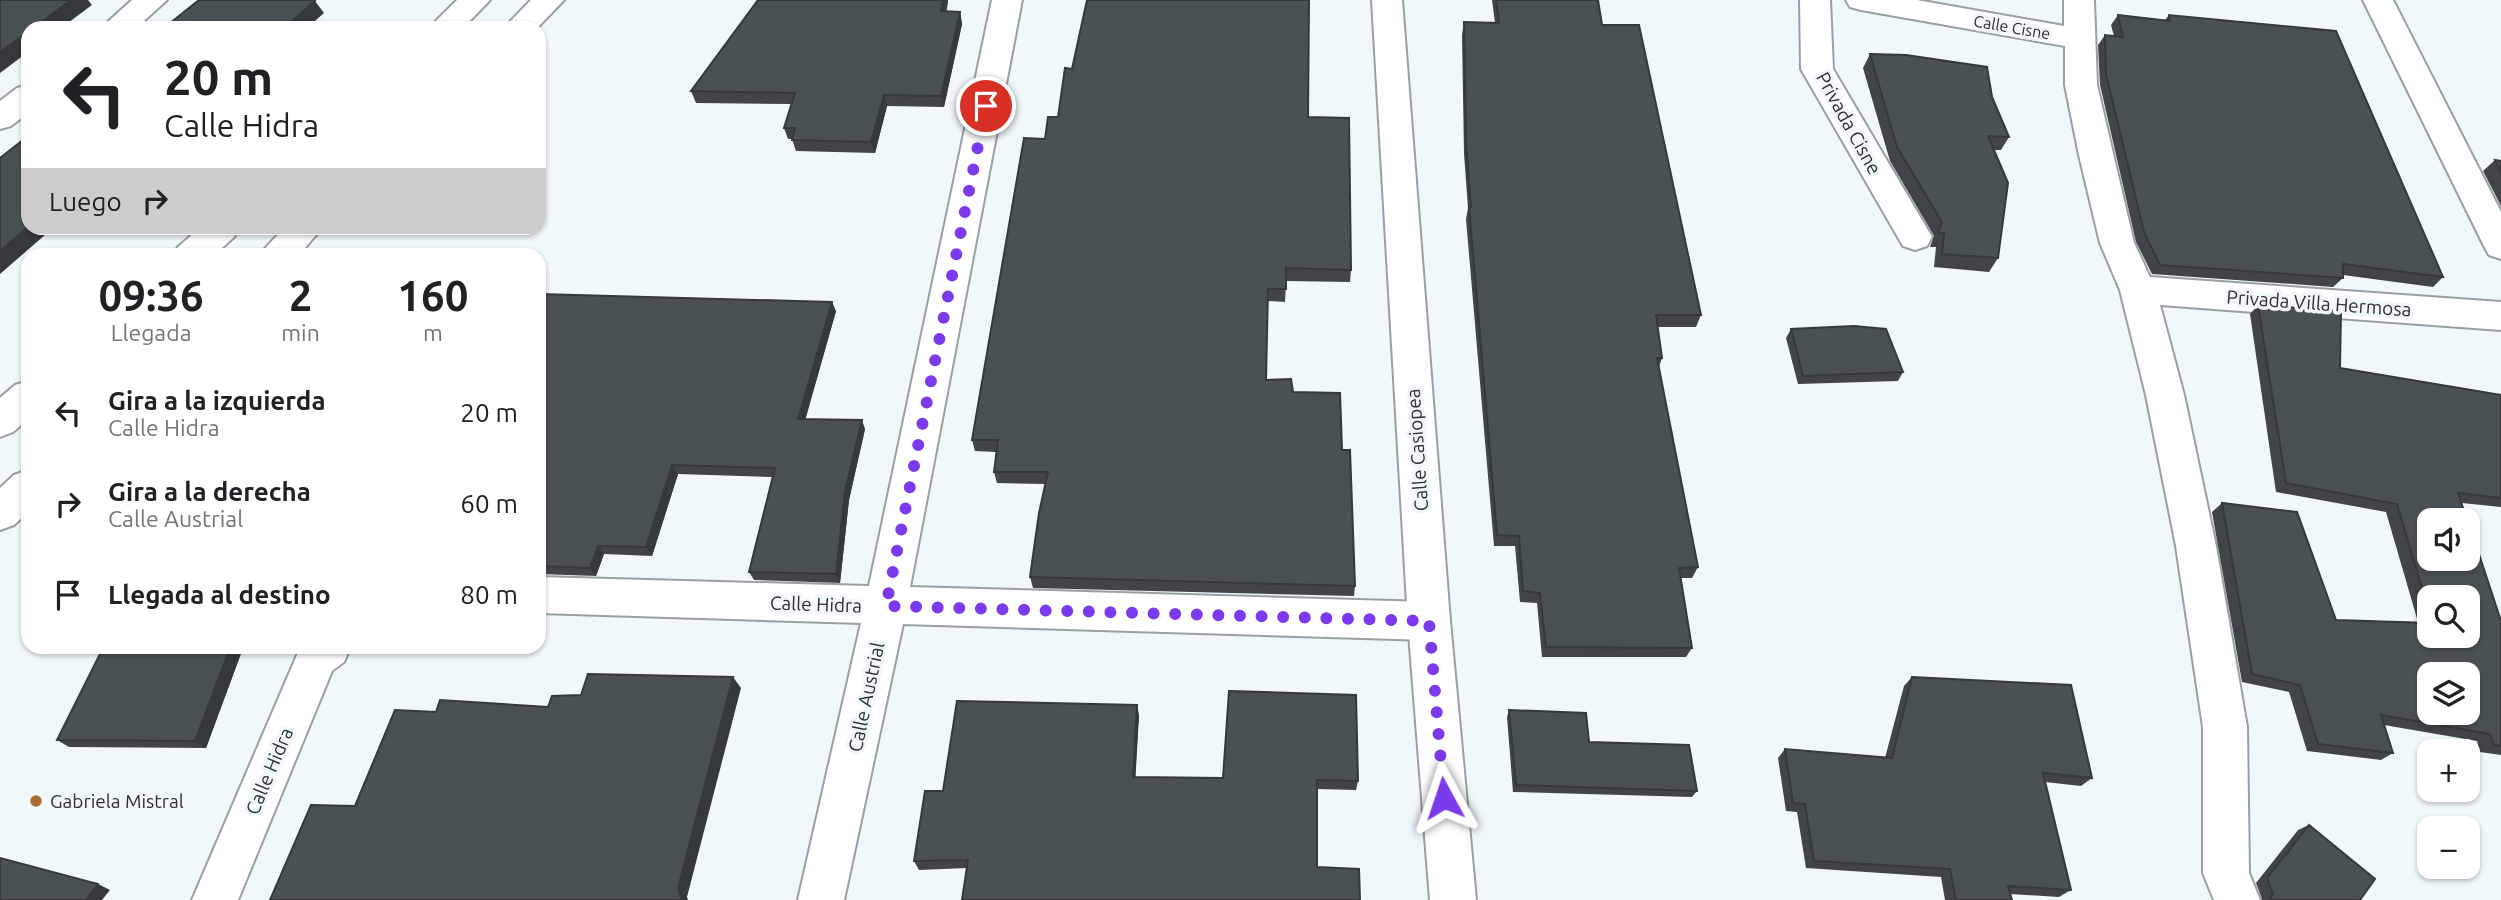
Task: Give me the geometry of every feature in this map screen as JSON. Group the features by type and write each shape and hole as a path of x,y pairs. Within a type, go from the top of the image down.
{"street":[{"path":"125,21 152,0"},
{"path":"452,21 475,0"},
{"path":"526,21 549,0"},
{"name":"Calle Austrial","path":"821,900 886,606 1007,0"},
{"name":"Calle Casiopea","path":"1387,0 1429,621 1453,900"},
{"name":"Privada Cisne","path":"1815,0 1817,69 1915,237"},
{"name":"Calle Cisne","path":"1861,0 2081,39"},
{"path":"2080,0 2081,85 2117,243 2138,290 2165,395 2196,546 2225,727 2225,873 2236,900"},
{"path":"2378,0 2501,246"},
{"path":"0,118 21,102"},
{"path":"199,248 214,235"},
{"path":"284,248 298,235"},
{"name":"Privada Villa Hermosa","path":"2138,290 2501,316"},
{"path":"0,421 21,403"},
{"path":"0,513 21,494"},
{"name":"Calle Hidra","path":"546,595 1429,621"},
{"name":"Calle Hidra","path":"215,900 316,658 321,654"}],"building":[{"path":"0,0 71,0 42,21 21,21 21,37 0,52"},
{"path":"199,0 315,1 292,21 173,21"},
{"path":"758,0 943,0 941,11 960,12 941,96 884,95 871,142 792,140 795,128 784,128 795,93 691,91"},
{"path":"1087,0 1309,0 1308,117 1349,118 1351,270 1286,268 1286,289 1268,289 1266,380 1291,379 1293,392 1340,393 1342,450 1350,450 1355,586 1030,577 1048,472 994,472 998,440 972,440 1024,138 1045,139 1048,117 1058,117 1065,68 1072,69"},
{"path":"1496,0 1598,0 1602,25 1639,25 1701,315 1656,315 1662,358 1657,358 1698,567 1679,568 1692,648 1546,647 1540,593 1523,591 1519,536 1497,535 1469,207 1464,22 1499,23"},
{"path":"2118,15 2170,21 2169,15 2336,31 2443,277 2343,264 2343,278 2160,265 2144,232 2106,74 2105,35 2123,37"},
{"path":"1870,54 1906,55 1987,67 1992,97 2009,137 1988,136 2008,183 1998,258 1942,254 1944,233 1938,233 1942,222 1897,147"},
{"path":"21,142 21,233 0,251 0,158"},
{"path":"2495,160 2501,161 2501,172"},
{"path":"546,294 832,302 798,419 862,420 845,491 836,574 749,572 775,468 672,465 646,547 598,546 590,568 546,566"},
{"path":"2258,305 2341,311 2340,368 2501,395 2501,498 2458,493 2463,508 2417,508 2417,571 2480,571 2480,557 2501,621 2501,746 2494,745 2490,734 2438,725 2480,725 2480,662 2417,662 2417,721 2381,715 2393,753 2318,744 2300,685 2252,674 2222,503 2297,512 2336,620 2417,623 2417,648 2480,648 2480,585 2421,585 2397,504 2286,483"},
{"path":"1854,326 1886,329 1903,372 1803,376 1791,329"},
{"path":"100,654 228,654 195,741 57,740"},
{"path":"588,674 733,677 678,888 680,900 270,900 311,805 355,806 395,710 436,712 440,700 548,707 552,696 581,695"},
{"path":"1912,677 2071,685 2092,778 2043,773 2071,890 2008,886 2012,900 1956,900 1950,869 1814,861 1805,804 1793,803 1785,749 1892,758"},
{"path":"1229,691 1356,695 1358,781 1317,780 1317,867 1359,869 1360,900 962,900 968,860 914,861 925,791 943,791 957,701 1137,705 1133,777 1223,778"},
{"path":"1509,710 1586,713 1589,742 1689,745 1697,791 1516,785"},
{"path":"2309,825 2375,879 2360,900 2273,900 2270,897 2273,894 2267,878"},
{"path":"0,858 98,884 86,900 0,900"}],"place":[{"name":"Gabriela Mistral","path":"36,801"}],"route":[{"path":"986,106 886,606 1429,621 1444,798"}]}
